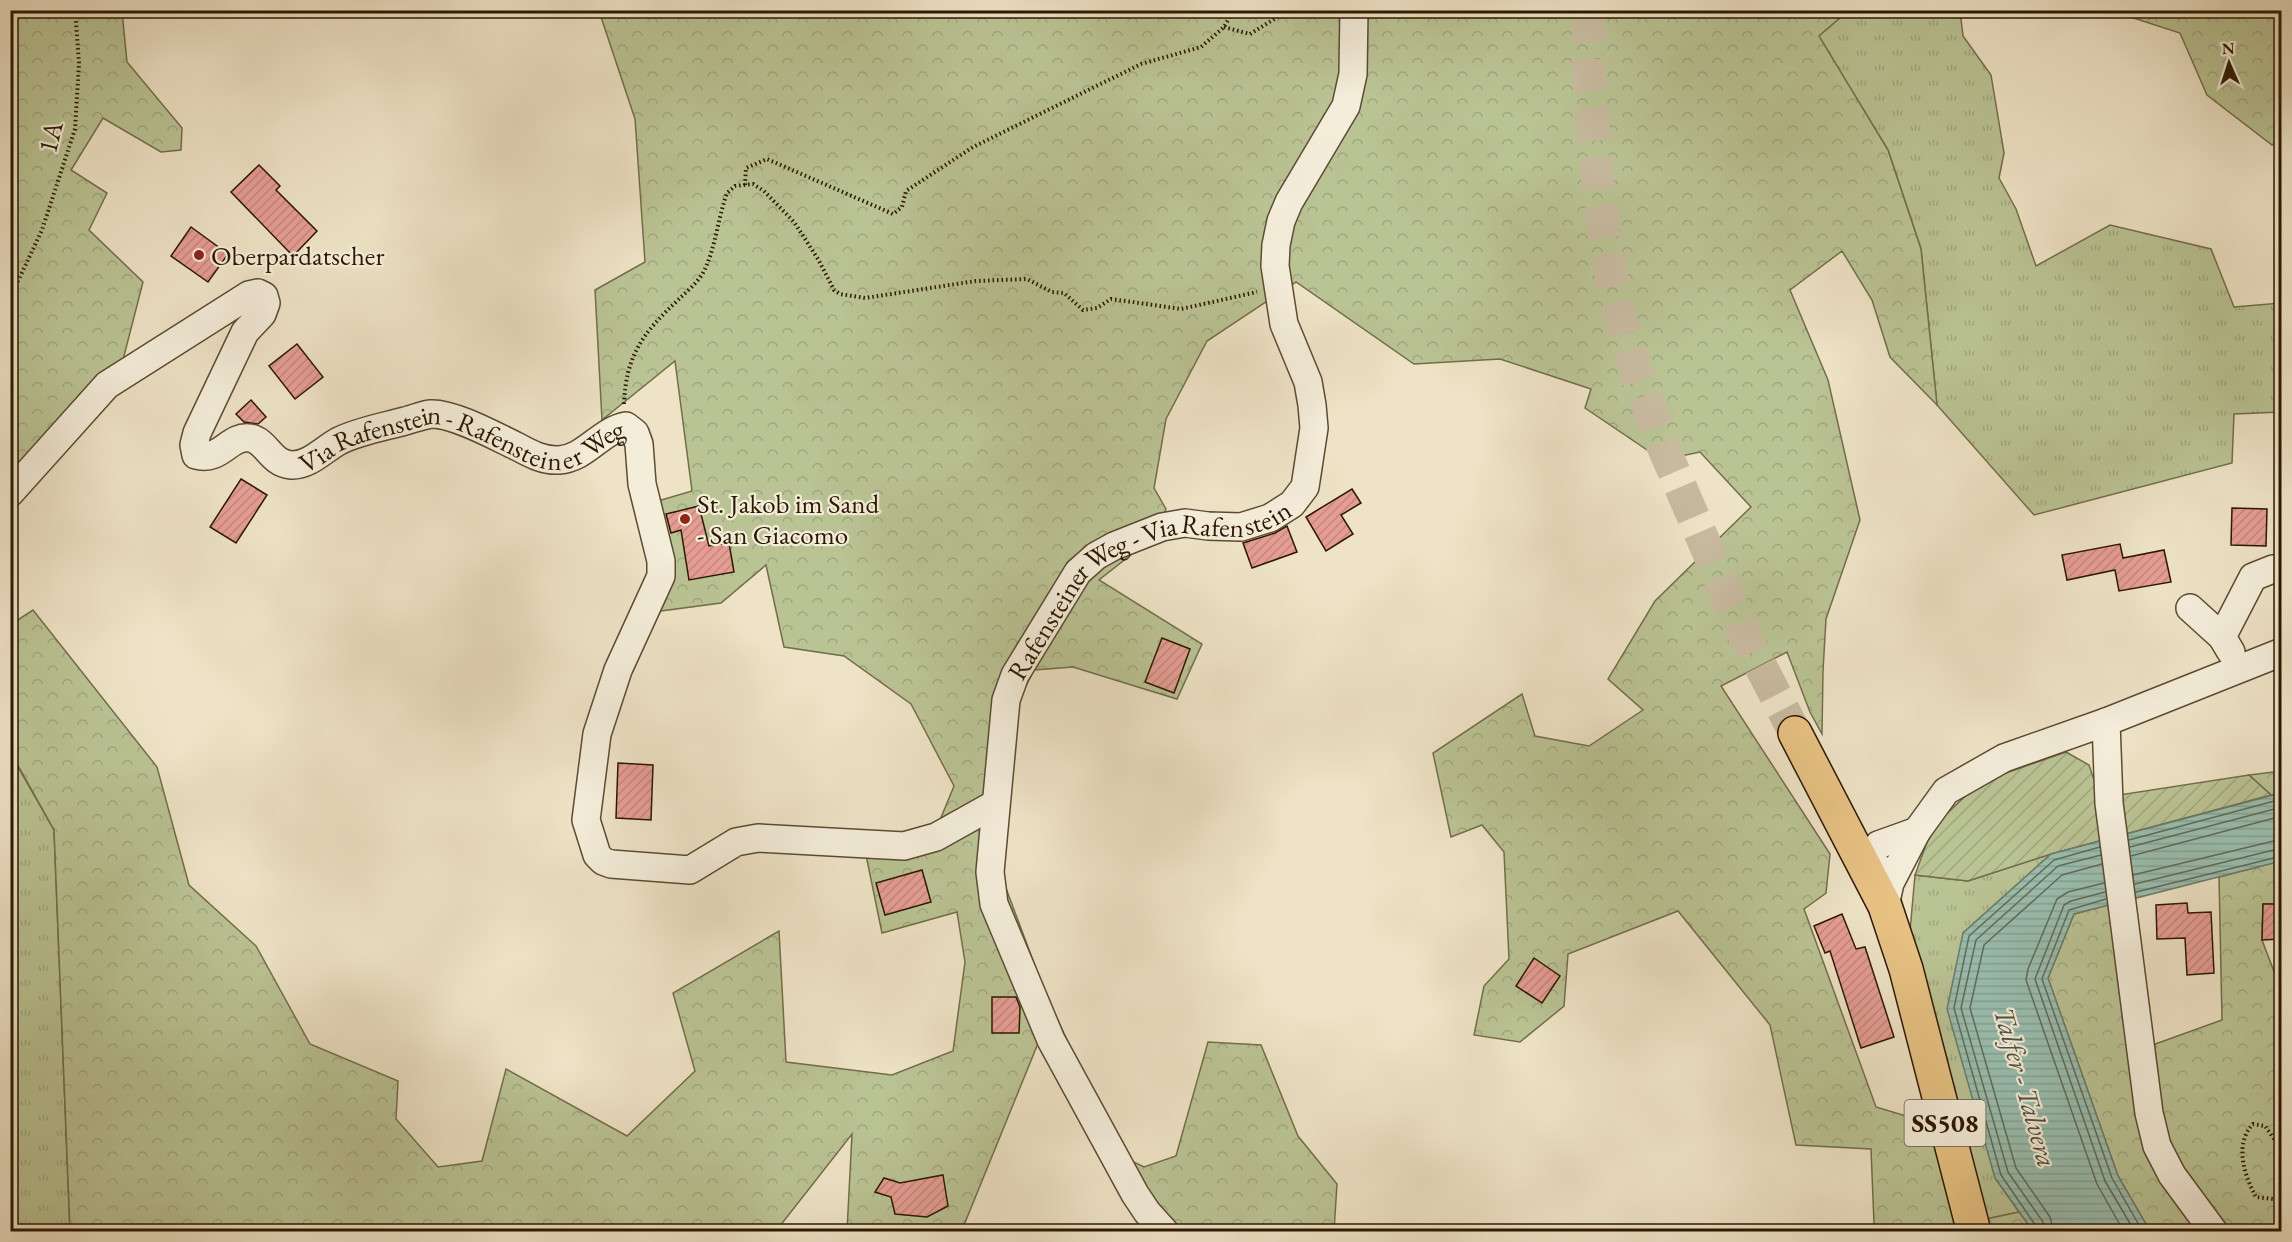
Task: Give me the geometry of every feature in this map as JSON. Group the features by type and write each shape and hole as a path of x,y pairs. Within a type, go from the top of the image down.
{"main road":[{"name":"SS508","path":"1795,733 1846,829 1872,855 1885,906 1906,969 1974,1232"}],"street":[{"name":"Rafensteiner Weg - Via Rafenstein","path":"1165,1232 1135,1194 1061,1058 994,904 990,872 1006,700 1016,675 1078,572 1096,556 1114,546 1162,527 1185,522 1208,526 1241,527 1270,518 1292,504 1305,487 1314,428 1312,405 1308,382 1284,324 1277,289 1276,245 1281,220 1289,202 1346,106 1353,74 1354,10"},
{"name":"Via Rafenstein - Rafensteiner Weg","path":"10,493 107,385 249,295 258,293 264,296 266,303 262,314 245,332 196,434 194,445 196,455 206,457 214,455 236,441 250,438 258,441 279,462 299,465 339,441 430,414 446,416 494,435 540,458 557,460 575,457 613,428 626,426 635,433 639,444 642,484 661,561 661,576 618,670 597,734 586,820 594,847 603,861 611,864 690,870 736,842 758,838 904,846 936,837 995,804"},
{"path":"2222,637 2253,577 2273,569"},
{"path":"2190,608 2222,637 2241,668"},
{"path":"1885,906 1890,883 1917,831 1947,791 1956,785 2004,758 2106,722 2282,652"},
{"path":"2106,722 2109,803 2147,1102 2157,1146 2172,1175 2214,1232"},
{"path":"1900,867 1882,870 1872,855 1917,831"}],"path":[{"name":"1A","path":"10,298 42,230 75,129 79,63 75,10"},
{"path":"744,185 746,168 767,159 893,214 902,207 906,191 973,147 1141,64 1201,47 1224,27 1234,10"},
{"path":"1224,27 1250,34 1289,10"},
{"path":"626,426 625,381 630,361 651,328 692,287 705,270 727,193 735,186 753,184 764,190 794,222 819,259 834,290 840,294 865,298 976,281 1027,279 1052,292 1064,293 1083,310 1097,308 1110,299 1181,309 1224,298 1277,289"},
{"path":"2282,1150 2265,1126 2253,1124 2245,1132 2241,1148 2249,1184 2256,1197 2282,1200"}],"green space":[{"path":"11,11 122,11 127,62 182,128 181,150 161,152 103,118 71,170 107,193 89,230 143,282 115,391 11,503"},
{"path":"599,11 1848,11 1819,36 1888,150 1921,249 1937,405 1890,357 1872,300 1842,251 1790,290 1828,380 1860,520 1826,619 1822,734 1810,712 1787,652 1721,686 1830,854 1826,893 1804,909 1876,1107 1919,1120 1937,1118 1965,1231 1878,1231 1874,1223 1871,1149 1796,1145 1770,1025 1678,911 1568,954 1564,1006 1520,1042 1474,1035 1484,986 1509,959 1504,852 1482,825 1451,837 1433,753 1522,694 1535,736 1589,746 1643,710 1608,679 1655,601 1751,507 1700,452 1662,460 1585,408 1591,389 1500,359 1414,364 1296,282 1207,341 1166,419 1154,488 1166,509 1156,535 1099,580 1202,644 1177,699 1073,667 1034,670 1016,706 1001,875 1046,995 1121,1156 1144,1167 1176,1156 1208,1042 1261,1045 1298,1136 1337,1184 1334,1231 1155,1231 1041,1036 962,1230 847,1231 852,1134 776,1231 70,1231 54,830 11,753 10,625 33,610 157,767 189,885 256,946 310,1044 398,1081 396,1119 438,1167 482,1161 506,1069 627,1136 695,1071 673,993 779,931 786,1062 892,1075 953,1051 965,962 957,912 882,933 865,850 935,832 954,786 911,704 844,656 784,647 766,565 721,603 638,614 655,556 634,508 692,491 675,361 602,420 595,290 645,262 635,119"},
{"path":"1848,11 1949,11 1961,19 1963,36 1991,75 2004,153 1999,178 2016,209 2036,266 2110,225 2211,249 2234,307 2281,303 2281,412 2234,414 2232,463 2034,515 1937,405 1921,249 1888,150 1818,36"},
{"path":"2112,11 2281,11 2281,138 2272,145 2207,95 2180,33"},
{"path":"2066,752 2089,765 2100,798 2249,775 2271,795 2051,854 1968,881 1915,875 1932,828 1980,782"},
{"path":"10,753 54,830 70,1231 11,1231"},
{"path":"2281,771 2281,793 2271,795 2249,775"},
{"path":"2051,854 1963,933 1995,1178 2019,1212 1972,1222 1910,931 1915,875 1968,881"},
{"path":"2281,861 2281,904 2263,904 2262,940 2281,990 2281,1231 2227,1231 2176,1171 2147,1047 2222,1020 2219,877"},
{"path":"2111,904 2137,1104 2202,1231 2150,1231 2118,1176 2048,978 2074,914"},
{"path":"2019,1212 2033,1231 1974,1231 1972,1222"}],"water":[{"name":"Talfer - Talvera","path":"2281,793 2281,861 2074,914 2048,978 2118,1176 2150,1231 2033,1231 1995,1178 1947,1009 1963,933 2051,854"}],"building":[{"path":"259,165 280,186 276,190 317,231 293,256 231,192"},
{"name":"Oberpardatscher","path":"191,227 228,254 208,282 171,256"},
{"path":"297,344 323,377 295,399 269,366"},
{"path":"251,400 266,417 258,424 244,422 236,414"},
{"path":"241,479 267,495 236,543 210,527"},
{"path":"1352,489 1361,503 1341,515 1353,534 1326,551 1306,517"},
{"path":"699,506 709,546 729,543 734,572 689,580 681,530 671,533 666,514"},
{"path":"2232,508 2267,509 2266,546 2231,545"},
{"path":"1287,526 1297,552 1252,568 1243,543 1275,533"},
{"path":"2120,544 2123,558 2164,550 2171,582 2119,591 2115,570 2067,580 2062,555"},
{"path":"1162,638 1190,649 1174,693 1145,682"},
{"path":"618,763 653,765 651,820 616,818"},
{"path":"922,870 931,902 885,915 876,883"},
{"path":"2187,903 2188,913 2211,912 2214,973 2187,975 2185,938 2157,939 2156,905"},
{"path":"2263,904 2282,904 2282,939 2262,940"},
{"path":"1842,914 1856,949 1865,947 1894,1037 1861,1048 1830,951 1825,953 1814,926"},
{"path":"1534,958 1560,976 1542,1003 1516,986"},
{"path":"992,997 1016,997 1020,1007 1019,1033 992,1033"},
{"path":"943,1175 948,1206 927,1217 895,1214 891,1197 875,1192 884,1178 900,1183"}],"tunnel":[{"path":"1589,10 1588,67 1599,193 1615,300 1637,375 1662,444 1741,628 1795,733"}],"place":[{"name":"Oberpardatscher","path":"199,255"},
{"name":"St. Jakob im Sand - San Giacomo","path":"685,519"}]}
